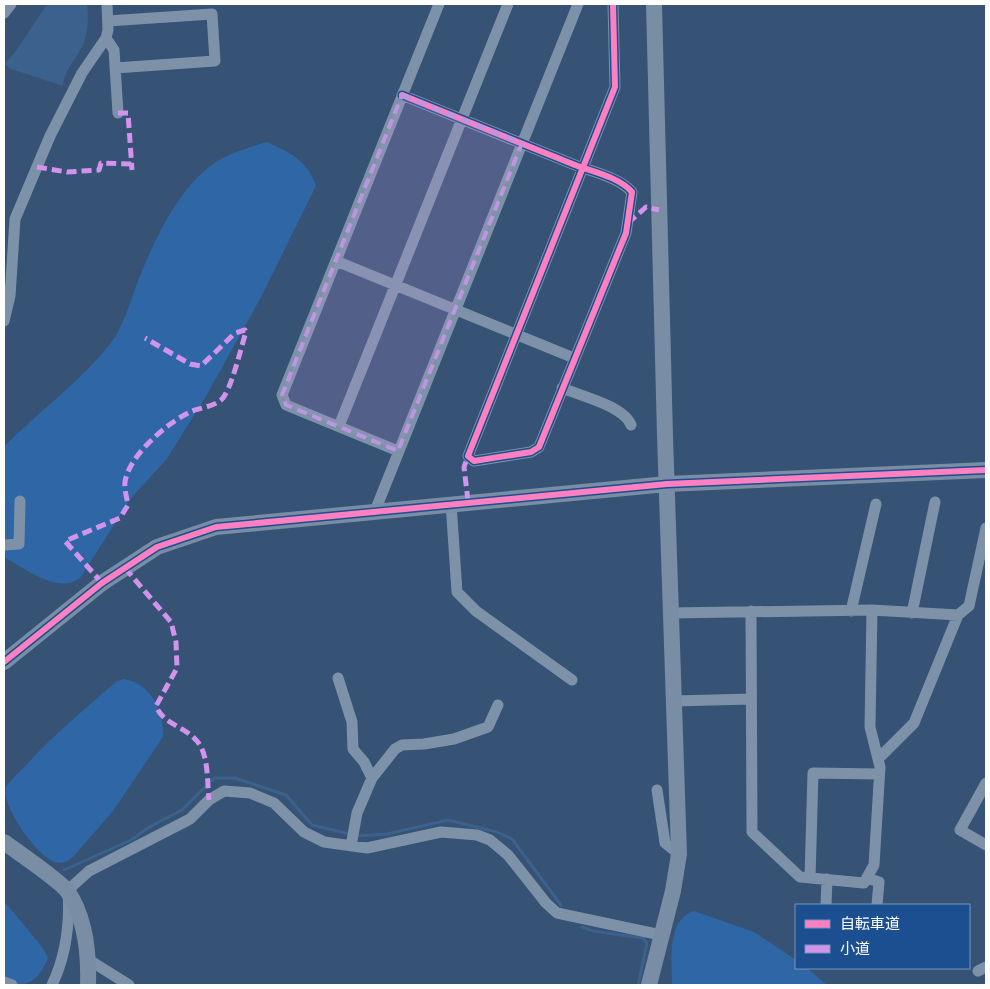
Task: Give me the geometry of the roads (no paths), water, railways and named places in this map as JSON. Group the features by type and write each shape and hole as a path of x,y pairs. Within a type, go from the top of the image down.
{"street":[{"path":"4,13 11,4"},
{"path":"4,321 10,296 16,219 50,136 82,73 106,38 107,4"},
{"path":"398,451 286,405 282,396 438,4"},
{"path":"339,426 508,4"},
{"path":"375,511 578,4"},
{"path":"402,95 522,143 584,168 626,185 632,192 626,233 539,447 531,452 474,462 468,456 584,168 615,87 613,4"},
{"path":"649,985 679,854 654,4"},
{"path":"108,21 212,14 215,61 115,68"},
{"path":"106,38 114,50 118,113"},
{"path":"336,261 574,358"},
{"path":"562,388 618,411 628,418 631,425"},
{"path":"4,662 102,583 157,547 216,527 451,503 667,484 986,470"},
{"path":"4,545 19,544 20,501"},
{"path":"912,613 935,502"},
{"path":"451,503 457,592 476,610 572,680"},
{"path":"851,610 876,504"},
{"path":"878,759 914,723 958,615 970,606 986,528"},
{"path":"672,613 872,610 958,615"},
{"path":"751,611 752,832 800,876 864,883 874,865 880,774 870,727 872,610"},
{"path":"338,678 352,722 353,749 364,762 372,778"},
{"path":"674,701 751,699"},
{"path":"351,846 357,813 372,778 395,749 402,744 424,744 454,739 488,727 498,705"},
{"path":"810,878 814,773 880,774"},
{"path":"986,783 960,830 986,844"},
{"path":"68,890 89,871 190,819 209,800 224,790 250,793 274,803 304,832 324,842 367,848 441,832 477,835 490,840 508,855 546,903 557,913 661,935"},
{"path":"657,790 665,844 679,854"},
{"path":"4,842 68,890 82,925 89,960 88,985"},
{"path":"867,878 879,882 877,904"},
{"path":"826,904 827,879"},
{"path":"52,985 63,955 70,914 68,890"},
{"path":"89,960 130,985"},
{"path":"4,982 12,985"}],"waterway":[{"path":"64,870 131,840 151,826 182,810 214,778 235,778 286,795 312,825 350,834"},
{"path":"356,836 387,834 448,820 497,832 512,839 561,905"},
{"path":"582,927 593,931 643,938 647,943 638,985"}]}
